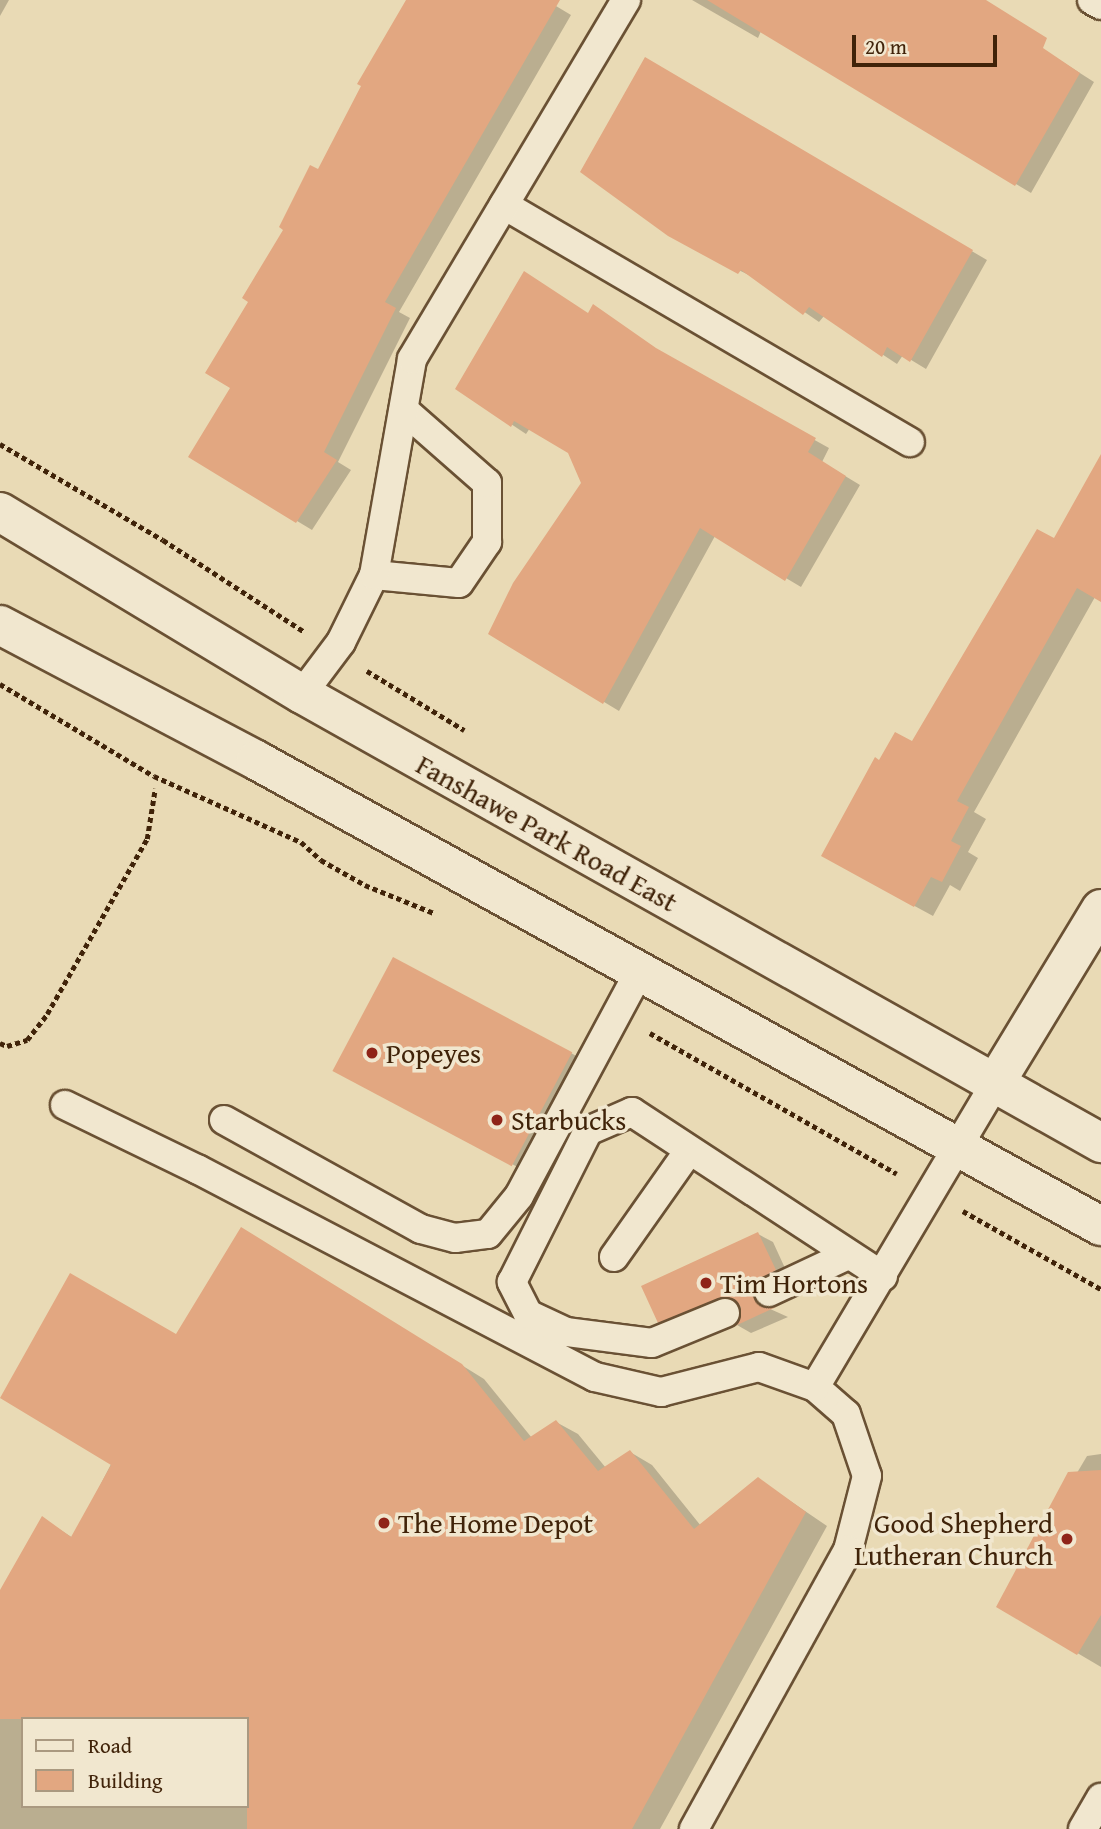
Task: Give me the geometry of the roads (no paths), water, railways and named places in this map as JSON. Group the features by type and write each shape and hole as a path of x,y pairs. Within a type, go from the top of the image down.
{"main road":[{"name":"Fanshawe Park Road East","path":"0,512 302,694 1101,1143"},
{"path":"0,625 640,970 1101,1226"},
{"path":"994,1085 1101,909"}],"lane":[{"path":"302,694 334,652 374,575 412,359 626,0"},
{"path":"1092,0 1101,5"},
{"path":"504,205 910,442"},
{"path":"374,575 459,583 487,542 487,483 404,410"},
{"path":"224,1120 421,1229 455,1238 488,1234 519,1196 640,970"},
{"path":"816,1387 961,1146 994,1085"},
{"path":"65,1105 197,1169 595,1377 661,1392 759,1367 816,1387 846,1414 867,1476 848,1550 694,1829"},
{"path":"725,1313 652,1343 565,1332 528,1314 512,1282 588,1131 632,1112 846,1256 883,1276"},
{"path":"614,1257 688,1152"},
{"path":"769,1292 846,1256"},
{"path":"1083,1829 1101,1798"}],"place":[{"name":"Popeyes","path":"372,1053"},
{"name":"Starbucks","path":"497,1120"},
{"name":"Tim Hortons","path":"706,1283"},
{"name":"The Home Depot","path":"384,1523"},
{"name":"Good Shepherd Lutheran Church","path":"1067,1539"}]}
